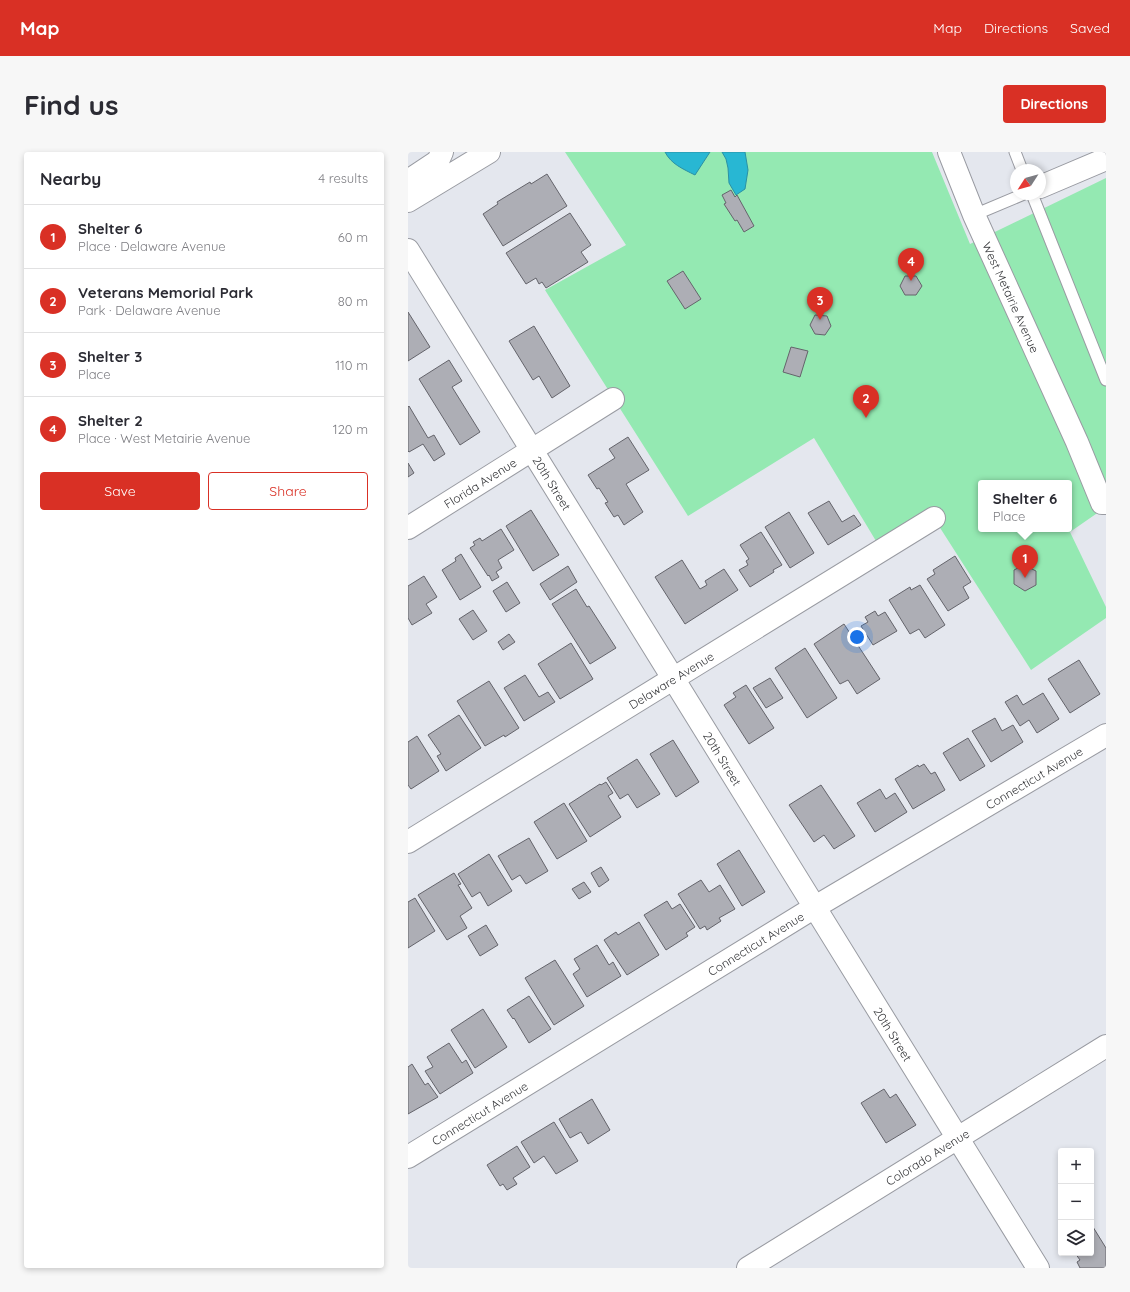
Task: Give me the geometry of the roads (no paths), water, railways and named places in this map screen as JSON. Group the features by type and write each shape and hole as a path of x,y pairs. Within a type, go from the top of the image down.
{"street":[{"path":"408,163 426,152"},
{"path":"408,181 438,161 442,152"},
{"path":"408,201 488,152"},
{"name":"West Metairie Avenue","path":"949,152 974,215 1077,442 1098,495 1102,503 1106,503"},
{"path":"1046,184 1106,159"},
{"name":"20th Street","path":"411,263 532,450 1038,1268"},
{"name":"Florida Avenue","path":"408,528 613,399"},
{"name":"Delaware Avenue","path":"408,842 934,518"},
{"name":"Connecticut Avenue","path":"408,1157 815,907 1106,735"},
{"name":"Colorado Avenue","path":"748,1268 1106,1046"}],"lane":[{"path":"1015,152 1020,164"},
{"path":"974,215 1010,200"},
{"path":"1034,200 1106,380"}],"water":[{"path":"665,152 710,152 695,175 674,163"},
{"path":"722,152 745,152 748,170 745,189 736,195 729,183 726,159"}],"place":[{"name":"Shelter 2","path":"911,281"},
{"name":"Shelter 3","path":"820,320"},
{"name":"Veterans Memorial Park","path":"866,418"},
{"name":"Shelter 6","path":"1025,578"}]}
